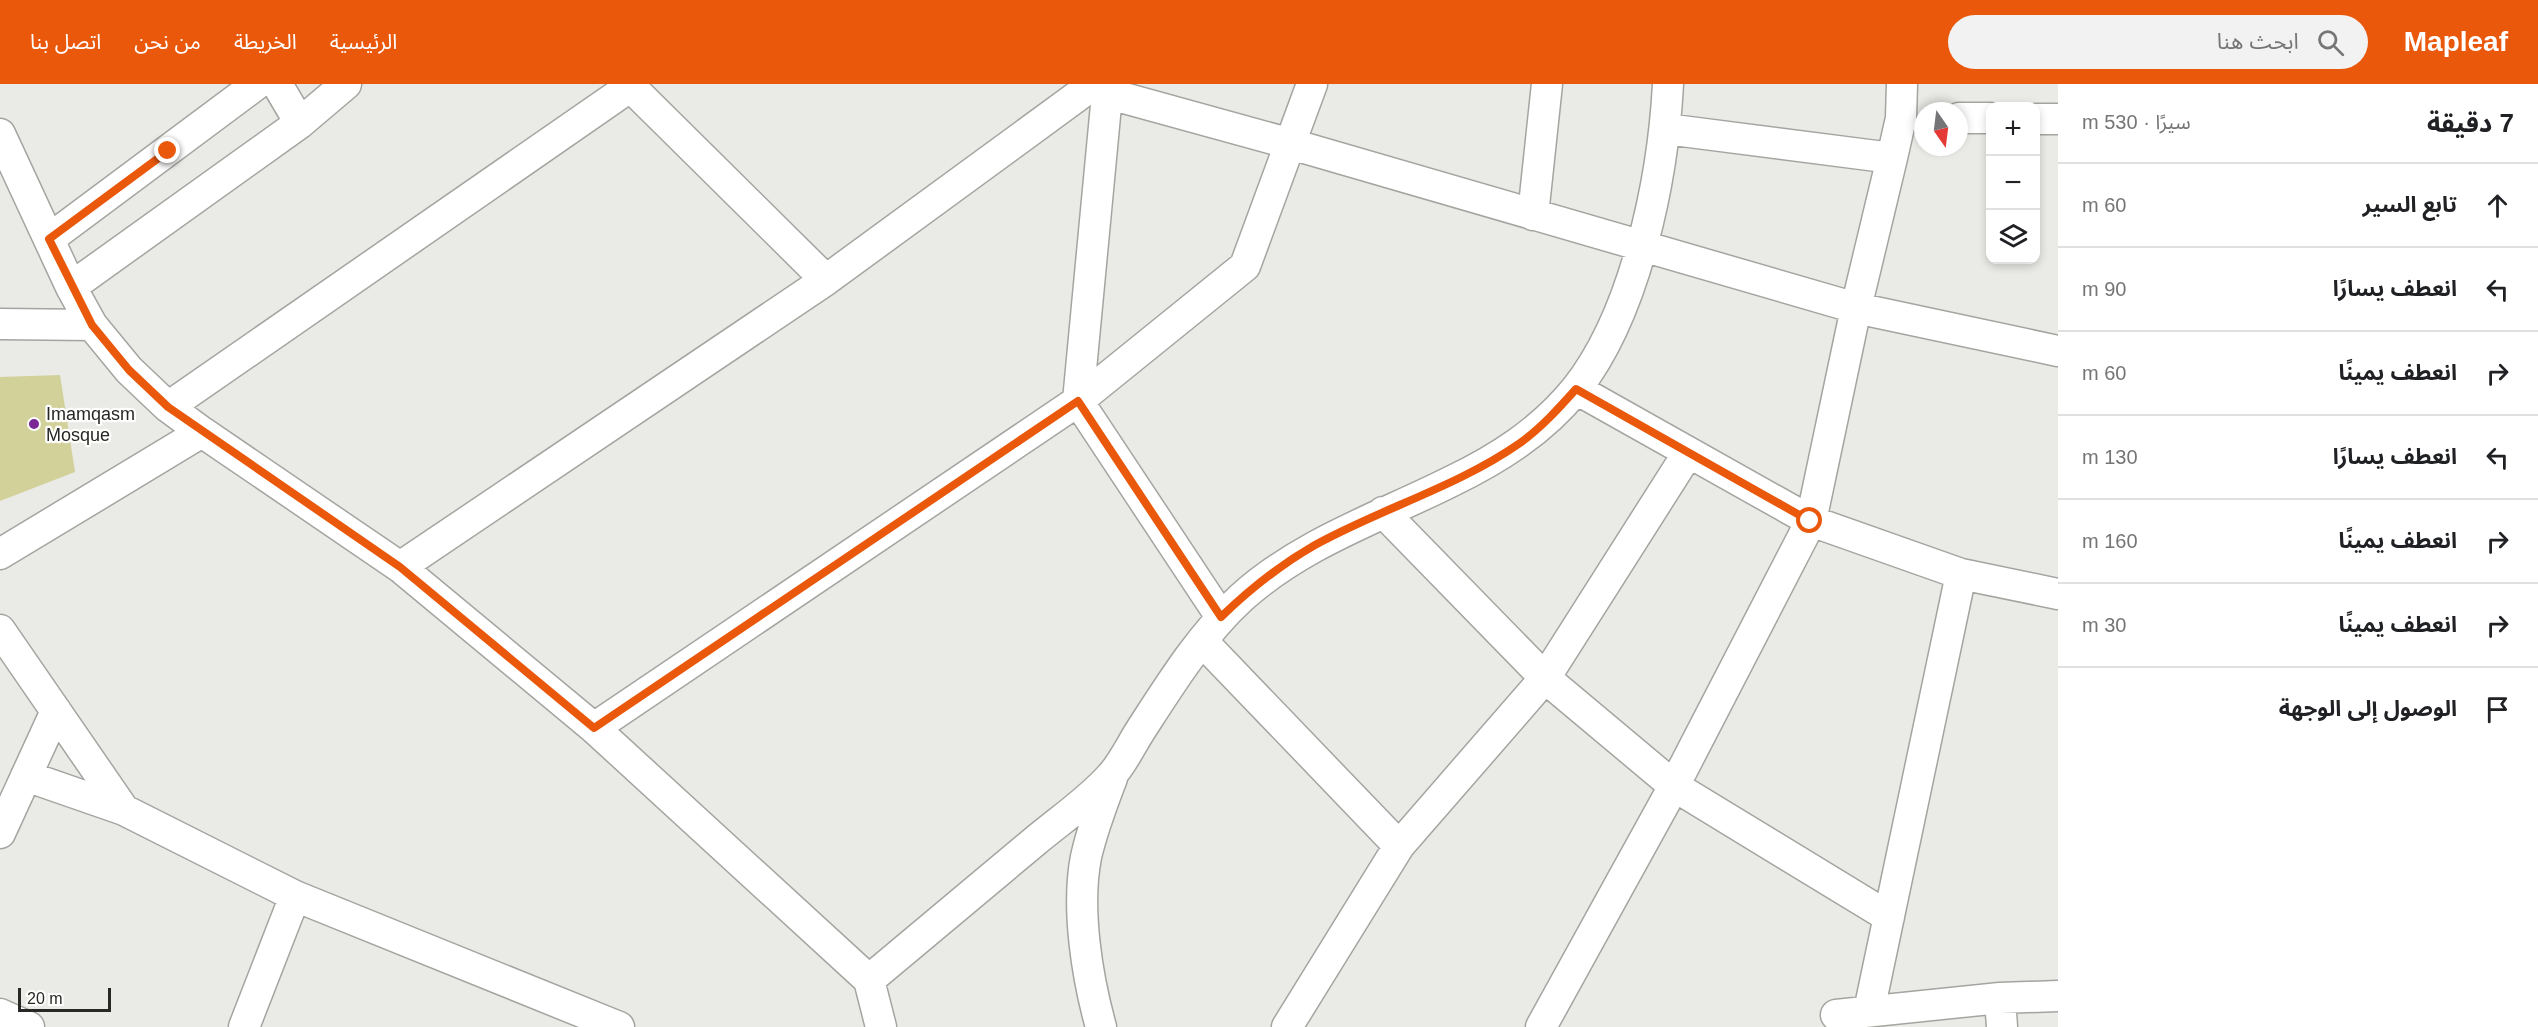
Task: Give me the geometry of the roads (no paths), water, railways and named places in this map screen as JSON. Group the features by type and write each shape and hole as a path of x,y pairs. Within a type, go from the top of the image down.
{"street":[{"path":"49,239 257,84"},
{"path":"277,84 300,123"},
{"path":"71,287 300,123 346,84"},
{"path":"594,728 1078,401 1245,266 1312,84"},
{"path":"1533,215 1548,84"},
{"path":"1101,1027 1085,949 1083,905 1086,859 1096,820 1113,775 1170,685 1202,641 1221,617 1262,580 1317,544 1447,484 1521,442 1550,417 1576,389 1594,363 1608,334 1626,294 1642,248 1666,129 1668,84"},
{"path":"1541,1027 1674,786 1810,521 1856,308 1892,158 1912,118 1902,84"},
{"path":"168,407 633,86 826,280"},
{"path":"1097,87 1642,248 1856,308 2058,351"},
{"path":"400,567 826,280 1097,87"},
{"path":"1097,87 1105,123 1078,401 1221,617"},
{"path":"1968,118 1986,118"},
{"path":"2040,119 2058,119"},
{"path":"1666,129 1892,158"},
{"path":"0,134 71,287 92,325 129,370 168,407 202,432 400,567 594,728 869,980 881,1027"},
{"path":"1,322 92,325"},
{"path":"1576,389 1810,521 1961,574 2058,594"},
{"path":"0,554 202,432"},
{"path":"1287,1027 1399,846 1545,678 1688,453"},
{"path":"1383,512 1545,678 1674,786 1890,917"},
{"path":"1869,1011 1961,574"},
{"path":"0,630 124,810"},
{"path":"1202,641 1399,846"},
{"path":"0,833 56,711"},
{"path":"869,980 1113,775"},
{"path":"26,776 124,810 295,896 619,1027"},
{"path":"244,1027 295,896"},
{"path":"1832,1021 1880,957"},
{"path":"1832,1021 1869,1011 2001,1013 2058,996"},
{"path":"0,1014 29,1027"}],"place":[{"name":"Imamqasm Mosque","path":"34,424"}]}
